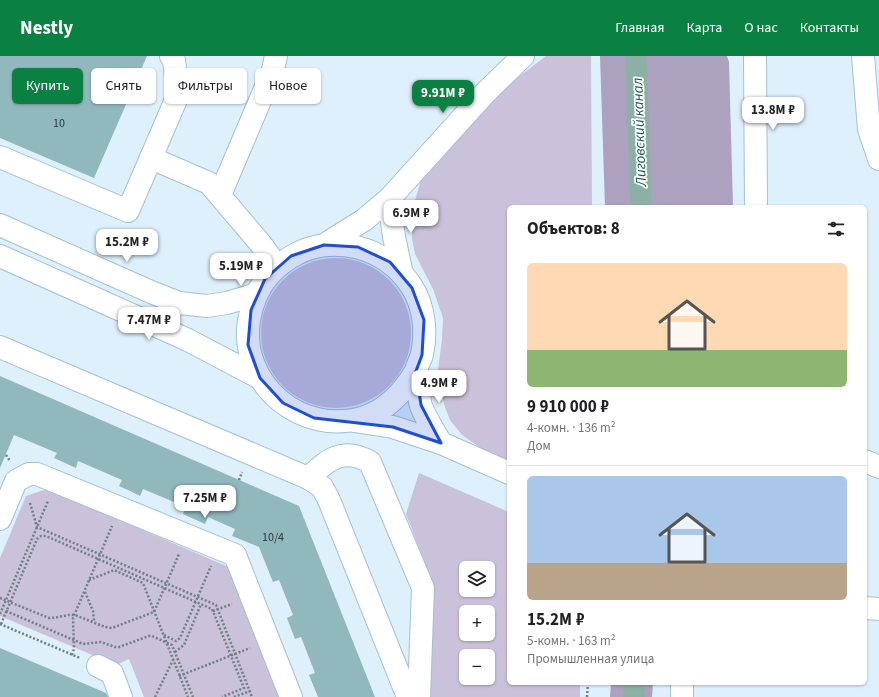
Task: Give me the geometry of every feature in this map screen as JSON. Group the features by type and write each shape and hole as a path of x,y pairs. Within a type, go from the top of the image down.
{"street":[{"path":"0,157 128,212 178,95 174,60 171,56"},
{"path":"220,196 273,70 276,56"},
{"path":"324,245 364,220 389,199 485,93 523,56"},
{"path":"754,56 756,205"},
{"path":"863,56 869,129 879,159"},
{"path":"151,158 209,183 260,243 277,266"},
{"path":"389,199 394,237 402,274"},
{"path":"0,225 179,303 207,306 227,303 257,294"},
{"path":"341,244 364,249 390,262 402,274 415,293 420,304 424,320 422,355 416,371 407,386 386,406 365,416 348,420 331,421 314,418 298,412 283,403 270,392 260,378 252,362 248,345 250,310 265,279 277,266 291,256 307,249 324,245 341,244"},
{"path":"0,256 188,340 260,378"},
{"path":"0,347 308,478 322,487 329,500 408,697"},
{"path":"416,371 421,405 441,443"},
{"path":"348,420 393,426 441,443 507,472"},
{"path":"308,478 327,461 337,456 346,455 361,457 370,462 422,588 419,697"},
{"path":"867,462 879,467"},
{"path":"0,519 16,481 29,474 37,474 235,555 292,697"},
{"path":"867,608 879,609"},
{"path":"98,666 112,673 121,697"},
{"path":"682,685 682,697"}],"path":[{"path":"22,477 37,527"},
{"path":"0,614 56,482"},
{"path":"72,655 74,649 73,625 75,615 120,508"},
{"path":"37,527 216,605 252,697"},
{"path":"98,666 0,624 37,539 41,536 46,536 212,609 244,688 222,697"},
{"path":"0,598 49,618 75,615 105,627 112,628 154,612 187,536"},
{"path":"163,635 176,641 180,638 219,549"},
{"path":"89,580 114,570 142,583 188,697"},
{"path":"84,591 93,611 94,622"},
{"path":"175,652 184,645 201,604"},
{"path":"6,611 86,644 101,642 119,647 149,636 166,642 172,645 193,697"},
{"path":"179,676 269,641"},
{"path":"155,697 173,660"},
{"path":"587,697 588,685"},
{"path":"234,697 250,691"}],"highlighted area":[{"path":"324,245 358,247 390,262 412,288 424,320 422,355 416,371 421,405 441,443 393,427 314,418 283,403 260,378 248,345 251,310 265,279 291,256"}],"shaded area":[{"path":"546,56 591,56 592,205 507,205 507,461 488,453 462,435 450,420 437,378 443,318 433,289 415,254 412,239 412,221 414,204 421,180 444,150 513,81"},
{"path":"600,56 727,56 729,62 733,205 605,205"},
{"path":"329,258 343,258 358,261 371,267 384,275 394,285 408,311 411,333 410,348 405,362 394,381 384,391 358,405 343,408 329,408 314,405 301,399 288,391 278,381 264,355 261,340 261,326 264,311 270,298 278,285 288,275 314,261"},
{"path":"419,473 507,511 507,685 580,685 580,697 429,697 432,581 406,514"},
{"path":"47,489 231,568 282,697 144,697 129,659 116,665 0,616 0,558 26,496"},
{"path":"611,685 653,685 652,697 610,697"}],"building":[{"path":"0,56 147,56 142,68 91,68 91,104 126,104 94,178 0,138"},
{"path":"0,376 299,506 375,697 318,697 309,675 315,673 301,637 295,639 287,618 293,615 279,580 273,582 259,547 232,536 235,529 208,517 205,524 183,514 186,507 143,489 140,496 119,486 122,480 78,461 76,468 54,458 57,453 14,435 0,468"},
{"path":"0,648 106,693 108,697 0,697"}],"waterway":[{"name":"Лиговский канал","path":"636,56 641,205"},
{"name":"Лиговский канал","path":"634,685 634,697"}]}
